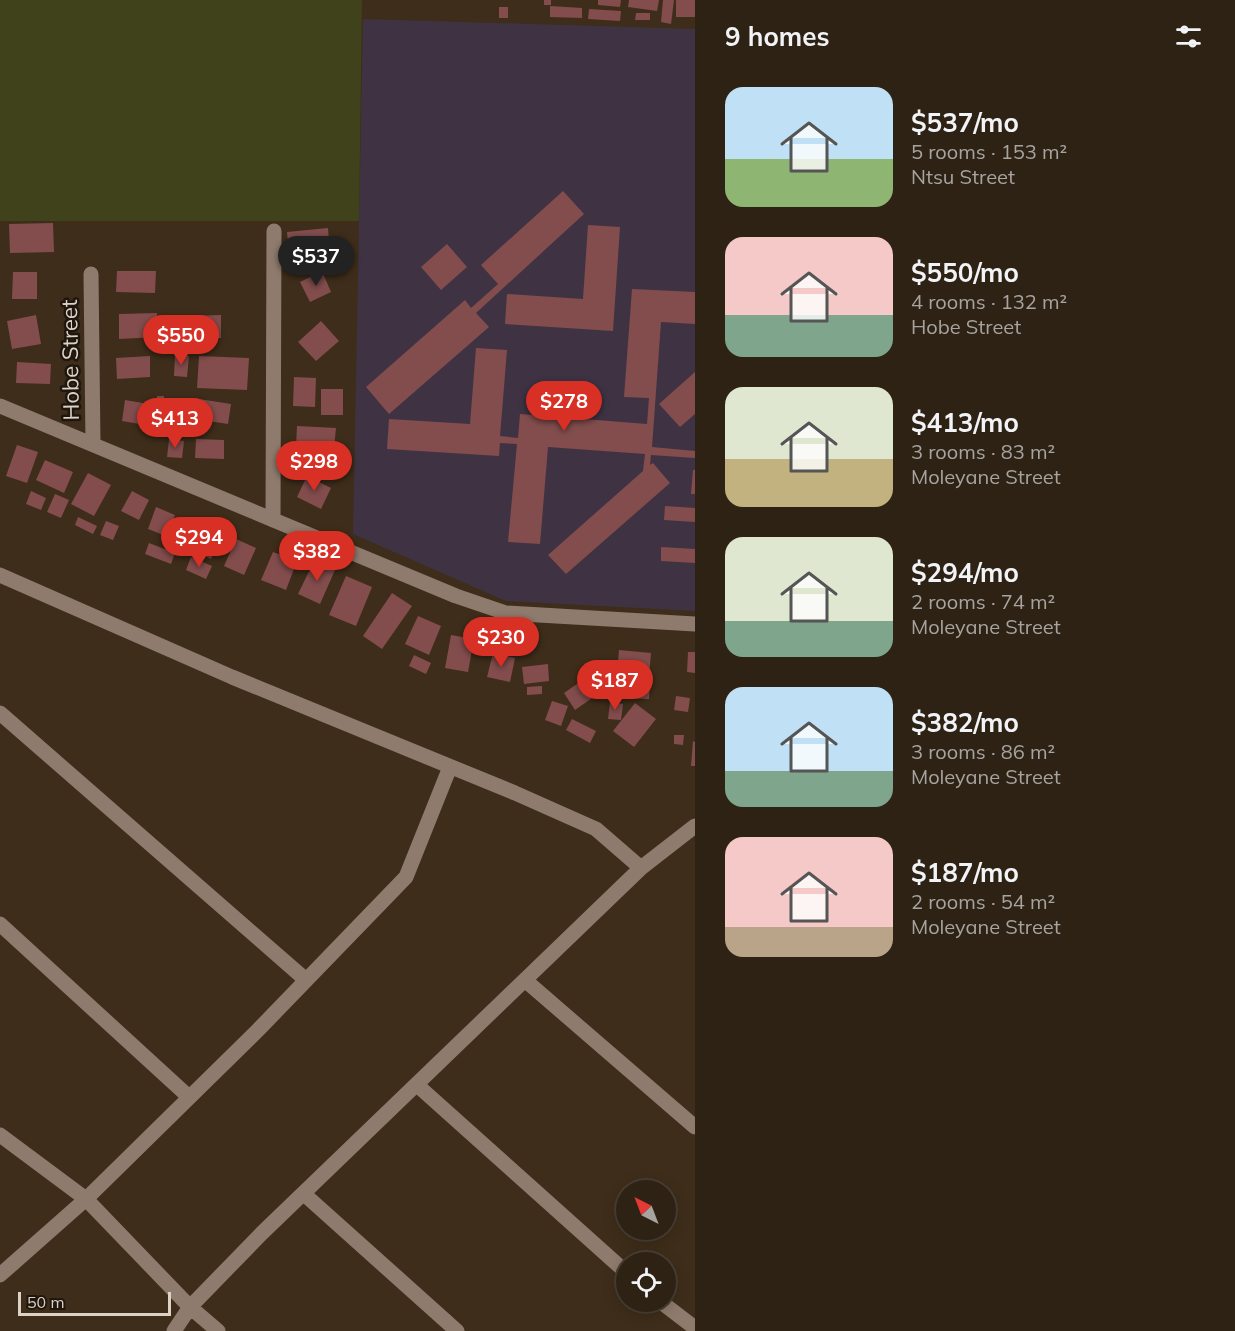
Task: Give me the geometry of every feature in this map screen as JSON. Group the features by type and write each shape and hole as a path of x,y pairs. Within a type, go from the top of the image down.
{"street":[{"path":"273,520 274,231"},
{"name":"Hobe Street","path":"91,274 93,444"},
{"path":"0,406 456,596 506,613 695,624"},
{"path":"0,575 232,677 450,766 596,830 641,868"},
{"path":"0,712 306,980"},
{"path":"0,1275 86,1199 406,877 450,766"},
{"path":"174,1331 190,1307 304,1194 641,868 695,826"},
{"path":"0,924 189,1097"},
{"path":"526,981 695,1127"},
{"path":"417,1085 616,1263"},
{"path":"0,1135 86,1199 190,1307 218,1331"},
{"path":"304,1194 457,1331"},
{"path":"674,1312 695,1328"}],"shaded area":[{"path":"363,19 695,29 695,611 506,601 353,534"}],"green space":[{"path":"0,0 362,0 359,221 0,221"}],"building":[{"path":"544,0 551,0 551,5 544,5"},
{"path":"598,0 621,0 620,7 598,5"},
{"path":"629,0 659,0 657,11 628,7"},
{"path":"663,0 674,0 671,24 661,22"},
{"path":"676,0 695,0 695,17 676,17"},
{"path":"550,6 582,8 582,18 550,17"},
{"path":"499,7 508,7 508,18 499,18"},
{"path":"589,9 621,11 620,21 588,19"},
{"path":"636,13 650,13 650,20 635,20"},
{"path":"563,191 584,214 476,313 489,327 389,414 366,387 465,300 471,308 498,284 481,265"},
{"path":"53,223 54,252 10,253 9,224"},
{"path":"588,225 620,227 613,331 505,324 507,294 583,299"},
{"path":"328,228 330,254 289,257 287,232"},
{"path":"447,244 467,267 441,290 421,267"},
{"path":"117,271 156,271 155,293 116,292"},
{"path":"322,271 331,292 310,302 300,282"},
{"path":"13,272 37,272 37,299 12,299"},
{"path":"632,289 695,292 695,324 661,322 652,447 695,451 695,458 651,455 650,465 653,463 670,483 566,574 548,555 643,471 645,454 548,447 540,544 508,542 517,444 500,443 499,456 387,449 389,419 470,424 476,348 507,350 500,436 518,438 520,414 647,424 649,398 624,397"},
{"path":"157,313 157,337 119,339 119,314"},
{"path":"36,315 41,344 12,349 7,321"},
{"path":"221,315 221,338 187,339 187,316"},
{"path":"321,321 339,341 316,361 298,342"},
{"path":"175,355 189,356 187,377 174,376"},
{"path":"150,356 150,377 117,379 116,358"},
{"path":"199,356 249,358 247,390 197,388"},
{"path":"17,362 51,364 50,384 16,383"},
{"path":"695,372 695,414 680,427 659,404"},
{"path":"294,377 316,378 315,407 293,406"},
{"path":"321,389 343,389 343,415 321,415"},
{"path":"157,396 164,396 164,407 156,406"},
{"path":"199,399 231,404 228,424 196,419"},
{"path":"125,400 154,405 151,426 122,421"},
{"path":"155,410 166,411 164,430 153,428"},
{"path":"190,414 191,428 175,429 175,415"},
{"path":"297,426 336,428 334,449 296,447"},
{"path":"169,439 184,441 182,458 167,457"},
{"path":"196,439 224,440 224,459 195,458"},
{"path":"17,445 38,452 27,483 6,476"},
{"path":"45,460 73,472 64,493 36,480"},
{"path":"693,470 695,470 695,494 691,494"},
{"path":"88,473 111,485 94,516 71,504"},
{"path":"307,476 331,488 321,509 297,497"},
{"path":"31,491 46,498 41,510 26,504"},
{"path":"132,491 149,500 139,520 121,511"},
{"path":"55,494 69,500 61,518 47,512"},
{"path":"665,506 695,508 695,522 664,520"},
{"path":"156,507 175,515 166,536 148,529"},
{"path":"78,517 97,526 93,534 75,525"},
{"path":"106,521 119,526 113,540 100,535"},
{"path":"198,522 223,533 211,559 185,547"},
{"path":"236,539 256,548 244,575 224,566"},
{"path":"149,543 175,553 171,564 145,554"},
{"path":"661,547 695,549 695,563 661,561"},
{"path":"273,552 297,561 286,590 261,580"},
{"path":"191,557 212,566 206,579 186,570"},
{"path":"314,561 335,570 320,604 298,594"},
{"path":"346,576 372,587 356,626 329,615"},
{"path":"392,593 412,606 382,649 363,636"},
{"path":"418,616 441,626 429,655 405,644"},
{"path":"451,635 474,639 468,672 445,668"},
{"path":"619,650 651,653 649,677 617,674"},
{"path":"688,652 695,652 695,673 687,672"},
{"path":"493,653 515,658 510,682 487,677"},
{"path":"414,655 431,663 426,674 409,666"},
{"path":"548,664 549,681 524,684 522,667"},
{"path":"587,677 598,694 575,710 564,693"},
{"path":"616,684 650,685 649,699 615,698"},
{"path":"542,686 542,694 527,695 527,687"},
{"path":"676,696 690,698 688,712 674,710"},
{"path":"552,701 568,706 561,726 545,720"},
{"path":"610,702 623,704 621,720 608,719"},
{"path":"635,703 656,719 634,747 613,731"},
{"path":"572,719 596,731 590,743 566,730"},
{"path":"674,735 684,735 683,745 674,744"},
{"path":"693,741 695,742 695,766 691,766"}]}
